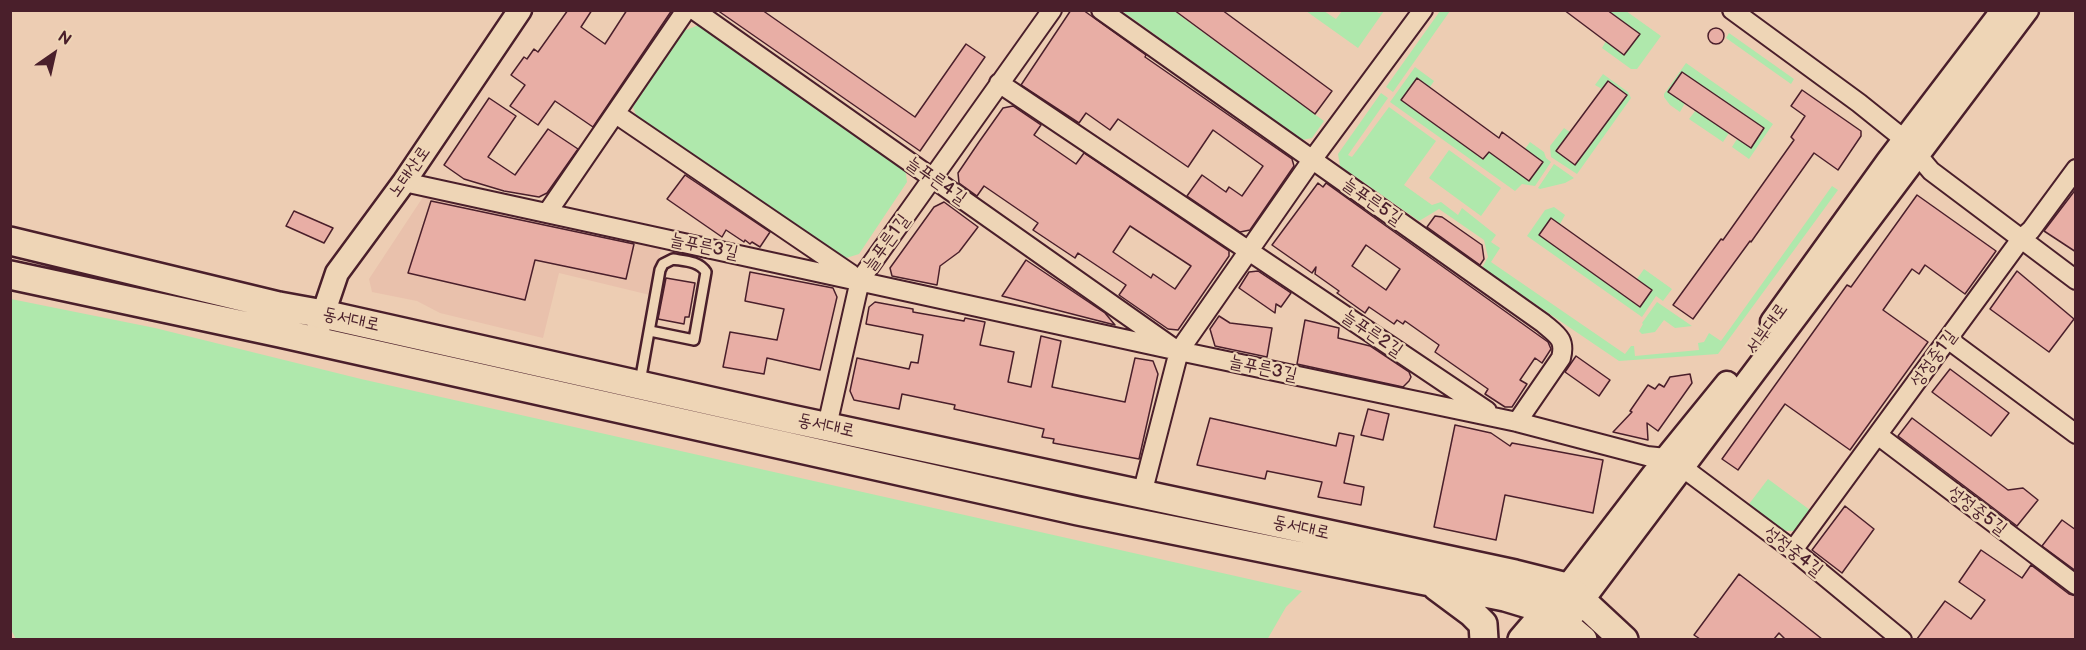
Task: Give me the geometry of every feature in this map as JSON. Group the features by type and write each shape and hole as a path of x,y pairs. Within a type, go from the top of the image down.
{"main road":[{"name":"동서대로","path":"10,241 279,306 1515,574 1574,594 1624,639"},
{"name":"동서대로","path":"10,275 1078,512 1505,597 1561,628"},
{"path":"1431,583 1472,613 1483,624 1484,639"},
{"name":"서부대로","path":"1522,639 1561,628 1574,594"}],"street":[{"name":"노태산로","path":"315,341 338,273 404,182 520,10"},
{"path":"547,213 686,10"},
{"name":"늘푸른4길","path":"694,10 1179,351"},
{"name":"늘푸른1길","path":"827,426 860,280 1052,10"},
{"name":"늘푸른5길","path":"1101,10 1543,323 1561,339 1564,348 1561,358 1517,422"},
{"path":"1142,494 1179,351 1312,160 1423,10"},
{"path":"1732,10 1859,103 1911,147 1931,171 2076,280"},
{"name":"서부대로","path":"1911,147 2003,10"},
{"name":"서부대로","path":"1574,594 1674,462 1888,161 1911,147 2026,10"},
{"path":"999,83 1248,250"},
{"name":"늘푸른3길","path":"616,114 860,280"},
{"name":"성정중1길","path":"1793,550 1879,436 2021,239 2031,230 2076,169"},
{"name":"늘푸른3길","path":"404,182 1179,351 1496,417 1674,462"},
{"name":"늘푸른2길","path":"1248,250 1496,417"},
{"path":"1948,340 2076,434"},
{"name":"성정중5길","path":"1879,436 2076,585"},
{"name":"성정중4길","path":"1674,462 1793,550 1902,639"}],"lane":[{"path":"640,385 660,270 663,264 673,258 698,264 706,272 694,340 650,331"}],"shaded area":[{"path":"423,197 661,249 650,295 559,273 543,338 440,313 417,301 372,292 369,279"}],"green space":[{"path":"1122,11 1174,11 1324,121 1312,138 1302,140"},
{"path":"1306,11 1324,11 1336,19 1342,11 1379,13 1384,11 1358,48"},
{"path":"1440,11 1450,11 1393,92 1386,87"},
{"path":"1607,11 1626,11 1661,36 1637,69 1631,69 1602,48 1606,41 1625,54 1639,34"},
{"path":"699,25 905,168 907,182 859,254 843,259 637,118 633,107 683,31"},
{"path":"1729,33 1794,79 1791,84 1726,38"},
{"path":"1686,63 1773,124 1749,159 1732,147 1737,139 1751,147 1764,128 1682,72 1668,92 1685,103 1680,112 1664,97"},
{"path":"1415,67 1434,81 1430,87 1417,78 1401,100 1482,159 1489,152 1529,181 1543,162 1525,149 1530,142 1544,152 1546,158 1551,162 1535,186 1522,184 1515,191 1390,102"},
{"path":"1603,74 1628,92 1631,98 1577,174 1551,157 1550,146 1564,128 1570,132 1557,151 1575,165 1626,95 1608,81 1602,89 1595,85"},
{"path":"1381,93 1388,98 1348,155 1352,157 1389,107 1436,141 1404,185 1432,205 1441,202 1458,215 1462,208 1496,235 1491,242 1500,248 1491,262 1625,354 1631,346 1634,346 1635,356 1699,350 1698,343 1704,342 1709,333 1721,341 1832,186 1838,190 1718,354 1619,361 1482,268 1488,257 1484,240 1439,209 1419,221 1340,166 1338,154"},
{"path":"1696,110 1729,133 1723,142 1689,119"},
{"path":"1449,150 1501,188 1481,216 1429,178"},
{"path":"1554,164 1574,178 1565,183 1538,188"},
{"path":"1554,207 1565,215 1560,224 1551,218 1539,235 1639,307 1652,290 1637,279 1644,269 1672,289 1663,301 1656,296 1642,317 1527,236 1545,210"},
{"path":"11,299 155,328 361,379 1302,591 1286,607 1267,640 16,639 10,628"},
{"path":"1657,302 1692,326 1675,328 1664,320 1655,332 1642,334 1639,331 1642,323"},
{"path":"1768,479 1810,510 1795,531 1784,531 1749,504"}],"building":[{"path":"568,10 592,10 581,27 605,44 627,10 672,10 593,127 555,101 538,125 510,106 525,85 511,75 524,57 527,59 534,49 538,52"},
{"path":"717,10 762,10 915,117 966,44 985,57 920,151"},
{"path":"1071,10 1083,10 1146,55 1145,57 1292,159 1294,166 1250,230 1240,232 1187,196 1202,175 1226,192 1229,187 1242,196 1263,166 1213,130 1188,167 1118,119 1110,130 1086,113 1079,123 1021,85"},
{"path":"1174,10 1222,10 1332,91 1315,114"},
{"path":"1564,10 1607,10 1640,34 1624,55"},
{"path":"1713,28 1719,28 1724,36 1722,42 1713,44 1708,39 1708,33"},
{"path":"1682,72 1764,128 1751,148 1668,92"},
{"path":"1417,78 1499,138 1502,132 1543,162 1529,181 1489,152 1483,159 1401,100"},
{"path":"1608,81 1627,95 1575,165 1556,151"},
{"path":"1802,90 1861,131 1861,136 1838,170 1814,153 1693,319 1673,305 1721,239 1723,240 1794,140 1791,137 1805,116 1791,106"},
{"path":"489,98 516,116 488,157 515,175 548,129 578,149 547,193 539,197 504,191 464,179 444,165"},
{"path":"1013,106 1041,125 1034,135 1076,164 1084,153 1229,251 1229,256 1178,330 1168,329 1119,295 1126,285 1078,253 1075,258 1033,230 1038,223 984,186 977,196 959,183 958,173 1003,108","holes":["1130,226 1191,266 1175,289 1153,274 1151,278 1113,252"]},
{"path":"685,175 770,232 760,247 752,242 750,244 745,240 744,242 726,230 722,237 667,199"},
{"path":"1318,183 1323,187 1326,183 1548,342 1551,349 1542,363 1535,358 1520,380 1527,384 1512,407 1505,407 1485,394 1488,389 1435,352 1439,345 1405,321 1403,324 1397,320 1394,324 1369,307 1365,313 1315,274 1316,267 1312,273 1272,245","holes":["1366,245 1400,269 1386,290 1352,266"]},
{"path":"2076,189 2076,252 2044,231"},
{"path":"1917,195 1996,251 1965,294 1925,265 1919,274 1912,269 1883,310 1928,342 1850,450 1785,404 1738,470 1722,459 1847,285 1851,287"},
{"path":"431,201 634,244 626,279 535,260 525,300 408,273"},
{"path":"944,202 978,227 959,252 940,266 937,285 892,276 890,268 934,207"},
{"path":"294,211 333,228 324,243 286,226"},
{"path":"1435,216 1442,217 1482,245 1484,259 1480,265 1427,227"},
{"path":"1551,218 1652,290 1640,307 1539,235"},
{"path":"1026,260 1105,313 1115,325 1002,296"},
{"path":"1258,271 1291,293 1281,307 1276,304 1275,313 1239,288 1249,272"},
{"path":"2017,271 2074,319 2049,352 1990,309"},
{"path":"750,272 833,288 837,297 820,370 767,358 764,374 723,367 730,332 777,340 784,309 745,301"},
{"path":"666,278 695,283 689,317 685,317 684,324 658,319"},
{"path":"875,302 913,309 913,312 964,321 965,318 985,322 980,345 1014,352 1008,382 1031,387 1041,336 1061,341 1052,387 1125,402 1135,358 1153,361 1158,374 1139,459 1053,443 1054,439 1042,437 1044,429 954,409 955,405 902,394 899,409 854,400 850,391 857,358 909,369 911,362 918,363 923,335 866,324 869,307"},
{"path":"1219,316 1230,323 1272,328 1267,357 1215,346 1210,329"},
{"path":"1305,320 1339,328 1338,338 1370,346 1409,372 1411,377 1409,381 1403,387 1297,364"},
{"path":"1576,356 1610,380 1599,396 1565,372"},
{"path":"1950,369 2009,413 1991,436 1932,392"},
{"path":"1690,374 1692,383 1658,431 1647,423 1648,440 1613,432 1632,412 1630,411 1648,385 1655,389 1659,384 1664,387 1670,377"},
{"path":"1368,409 1389,414 1383,440 1361,435"},
{"path":"1210,418 1336,446 1339,433 1354,436 1344,483 1364,487 1361,505 1318,497 1322,482 1267,471 1265,479 1197,465"},
{"path":"1912,418 2008,490 2023,488 2038,500 2017,526 1898,436"},
{"path":"1455,425 1491,433 1510,446 1512,443 1603,460 1593,513 1505,495 1496,540 1434,527"},
{"path":"1845,506 1874,529 1842,573 1812,550"},
{"path":"2062,520 2076,530 2076,571 2042,546"},
{"path":"1981,550 2022,578 2031,565 2069,594 2076,596 2076,639 1917,639 1945,601 1971,619 1985,600 1959,582"},
{"path":"1739,574 1822,639 1785,639 1779,633 1774,639 1700,639 1694,635"}]}
